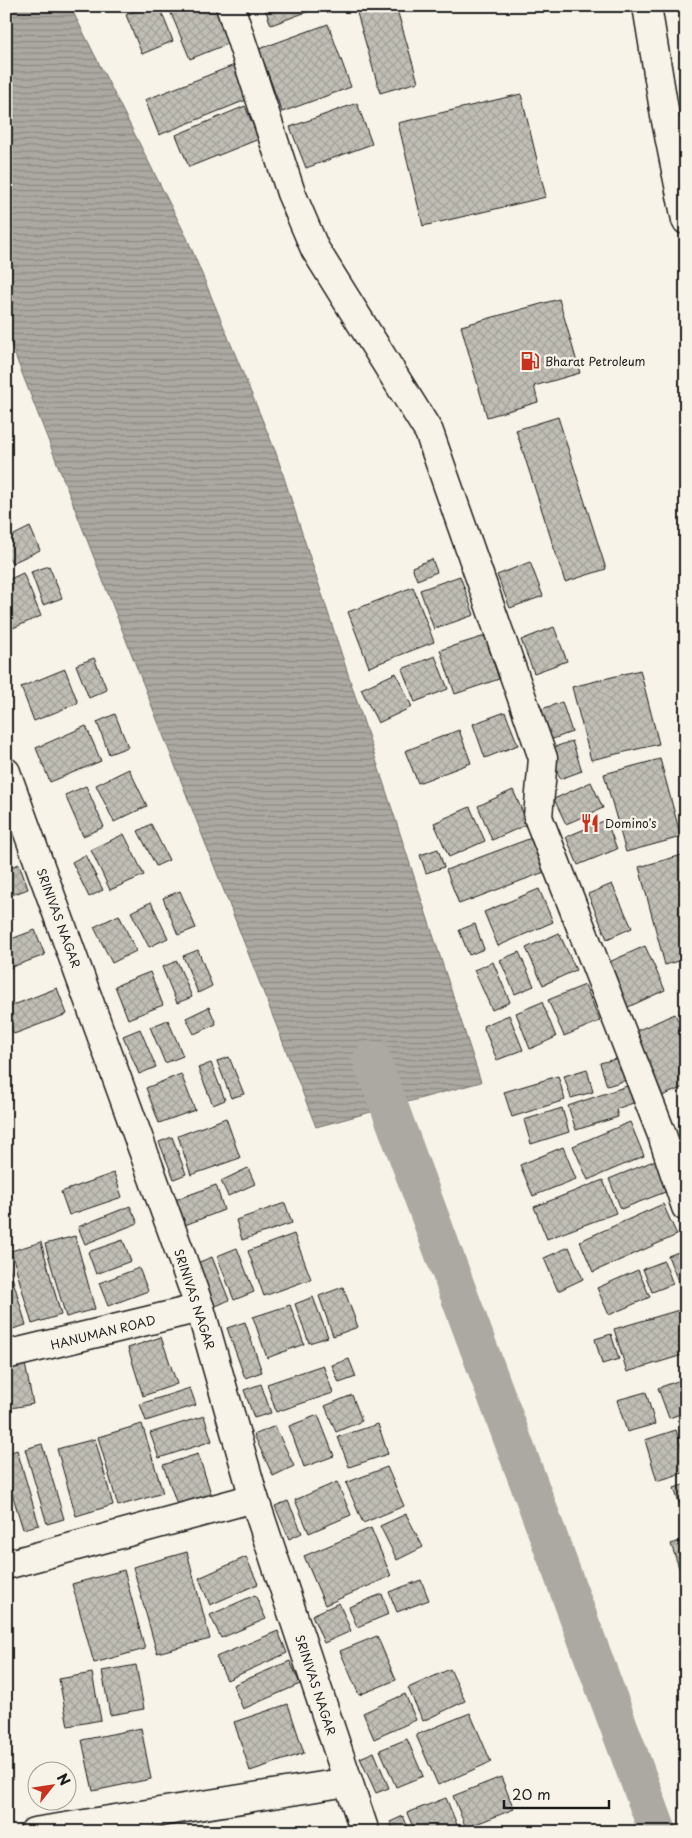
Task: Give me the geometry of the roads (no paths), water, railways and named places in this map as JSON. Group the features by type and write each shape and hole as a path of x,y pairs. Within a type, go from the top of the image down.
{"main road":[{"path":"230,6 291,193 315,249 429,432 543,758 538,817 662,1135 686,1207"},
{"path":"647,6 665,116 686,220"},
{"name":"SRINIVAS NAGAR","path":"6,772 200,1308 254,1498 365,1832"},
{"name":"HANUMAN ROAD","path":"6,1356 200,1308"},
{"path":"6,1565 254,1498"},
{"path":"34,1832 348,1782"}],"waterway":[{"path":"372,1060 658,1832"}],"place":[{"name":"Bharat Petroleum","path":"530,361"},
{"name":"Domino's","path":"590,823"}]}
